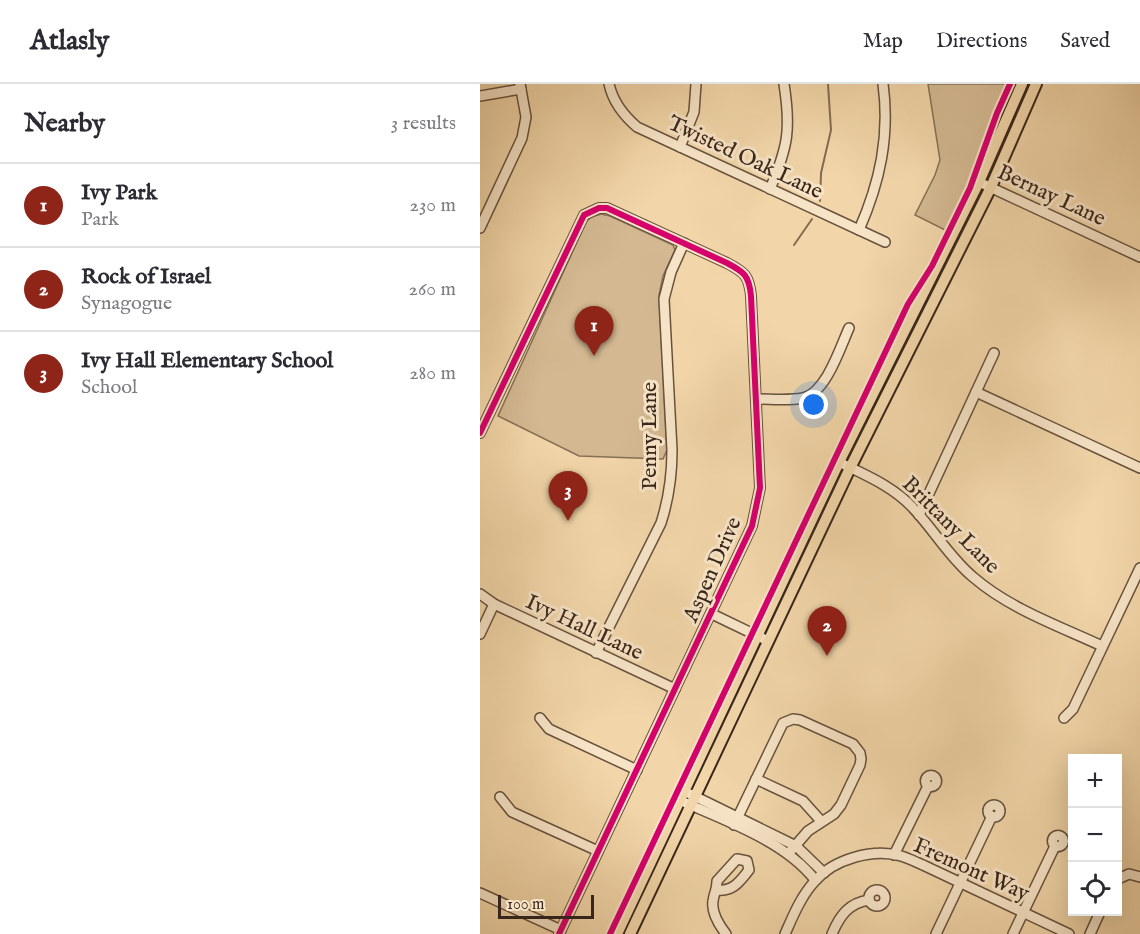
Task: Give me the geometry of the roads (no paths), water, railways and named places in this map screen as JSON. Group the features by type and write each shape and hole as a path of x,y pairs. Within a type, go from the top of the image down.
{"main road":[{"path":"617,934 839,462 980,182 1022,84"},
{"path":"630,934 850,468 991,187 1036,84"},
{"path":"793,588 791,585 800,545"}],"street":[{"name":"Twisted Oak Lane","path":"609,84 612,94 628,119 637,126 885,242"},
{"path":"680,147 694,112 696,84"},
{"path":"770,189 786,151 787,112 784,84"},
{"path":"859,230 876,189 882,162 886,132 883,84"},
{"path":"480,96 521,86 526,117 522,138 480,228"},
{"name":"Bernay Lane","path":"980,182 1140,257"},
{"name":"Aspen Drive","path":"480,433 584,215 599,208 607,208 741,270 748,277 751,296 760,488 752,526 560,932"},
{"name":"Penny Lane","path":"597,653 660,522 669,493 672,450 664,299 671,272 684,243"},
{"path":"756,399 802,398 812,395 824,382 849,328"},
{"path":"919,515 994,352"},
{"path":"976,392 1140,468"},
{"name":"Brittany Lane","path":"839,462 898,494 919,515 957,562 996,594 1102,646"},
{"path":"1064,718 1073,709 1140,568"},
{"name":"Ivy Hall Lane","path":"480,594 494,604 675,689"},
{"path":"480,634 494,604"},
{"path":"712,614 768,641"},
{"path":"540,718 549,729 637,770"},
{"path":"736,821 783,723 788,720 800,720 853,744 860,753 860,765 841,805 834,814 808,831 788,855"},
{"path":"756,779 803,801 821,821"},
{"path":"894,855 928,786"},
{"path":"682,796 796,846 824,873"},
{"path":"500,797 512,812 598,851"},
{"path":"936,934 992,816"},
{"path":"736,821 788,855 807,870 815,880"},
{"path":"1013,934 1055,846"},
{"name":"Fremont Way","path":"785,934 804,894 824,873 841,862 854,858 894,855 923,865 1070,934"},
{"path":"1122,877 1129,874 1140,877"},
{"path":"718,890 712,906 726,934"},
{"path":"480,893 560,932"},
{"path":"832,934 849,906 869,900"},
{"path":"1090,934 1098,916"}],"waterway":[{"path":"820,201 821,173 831,130 828,84"},
{"path":"794,245 812,219"}],"place":[{"name":"Ivy Park","path":"594,356"},
{"name":"Ivy Hall Elementary School","path":"568,521"},
{"name":"Rock of Israel","path":"827,656"}]}
